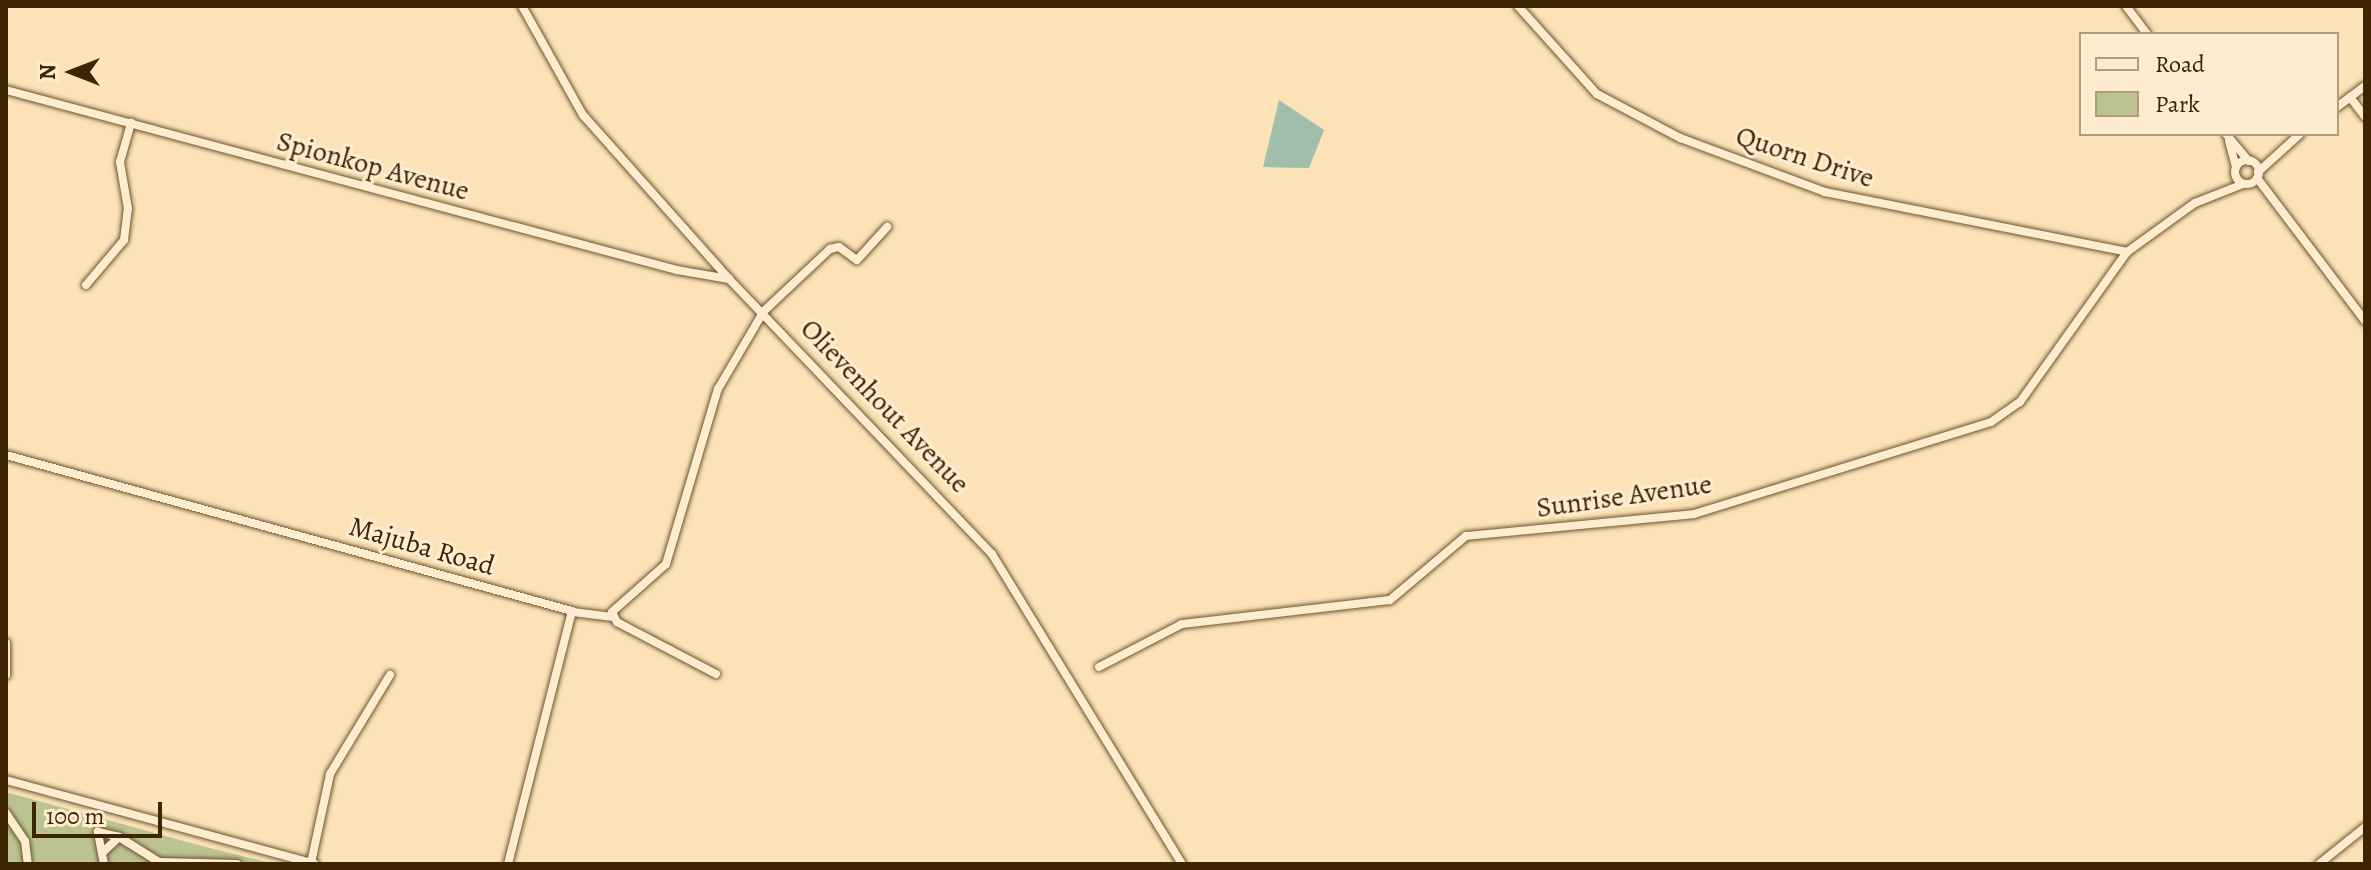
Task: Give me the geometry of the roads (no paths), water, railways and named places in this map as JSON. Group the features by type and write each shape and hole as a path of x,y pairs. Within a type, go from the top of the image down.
{"street":[{"name":"Olievenhout Avenue","path":"522,6 575,104 729,279 764,311 992,554 1182,864"},
{"name":"Quorn Drive","path":"1518,6 1588,87 1680,138 1825,192 2127,252"},
{"path":"2126,6 2146,32"},
{"path":"2339,105 2365,86"},
{"name":"Spionkop Avenue","path":"6,90 677,270 729,279"},
{"path":"2350,97 2365,117"},
{"path":"86,285 124,240 128,209 120,162 131,123"},
{"path":"2227,136 2250,161 2270,201 2365,321"},
{"path":"2227,136 2236,169 2245,184 2270,201"},
{"path":"2258,175 2269,158 2297,136"},
{"path":"2236,169 2250,161 2269,158"},
{"name":"Sunrise Avenue","path":"1099,667 1182,624 1390,600 1466,536 1694,514 1991,422 2020,402 2127,252 2220,190 2236,169"},
{"name":"Sunrise Avenue","path":"2220,190 2245,184 2258,175"},
{"path":"716,674 613,617 614,609 666,564 675,546 718,389 764,311 833,247 857,260 887,227"},
{"name":"Majuba Road","path":"6,455 573,612 613,617"},
{"path":"508,864 573,612"},
{"path":"6,643 6,675"},
{"path":"6,780 313,864 330,774 390,675"},
{"path":"6,813 25,841 28,864"},
{"path":"2319,864 2365,827"},
{"path":"104,864 99,831 119,837 159,862 237,864"},
{"path":"103,852 119,837"}]}
